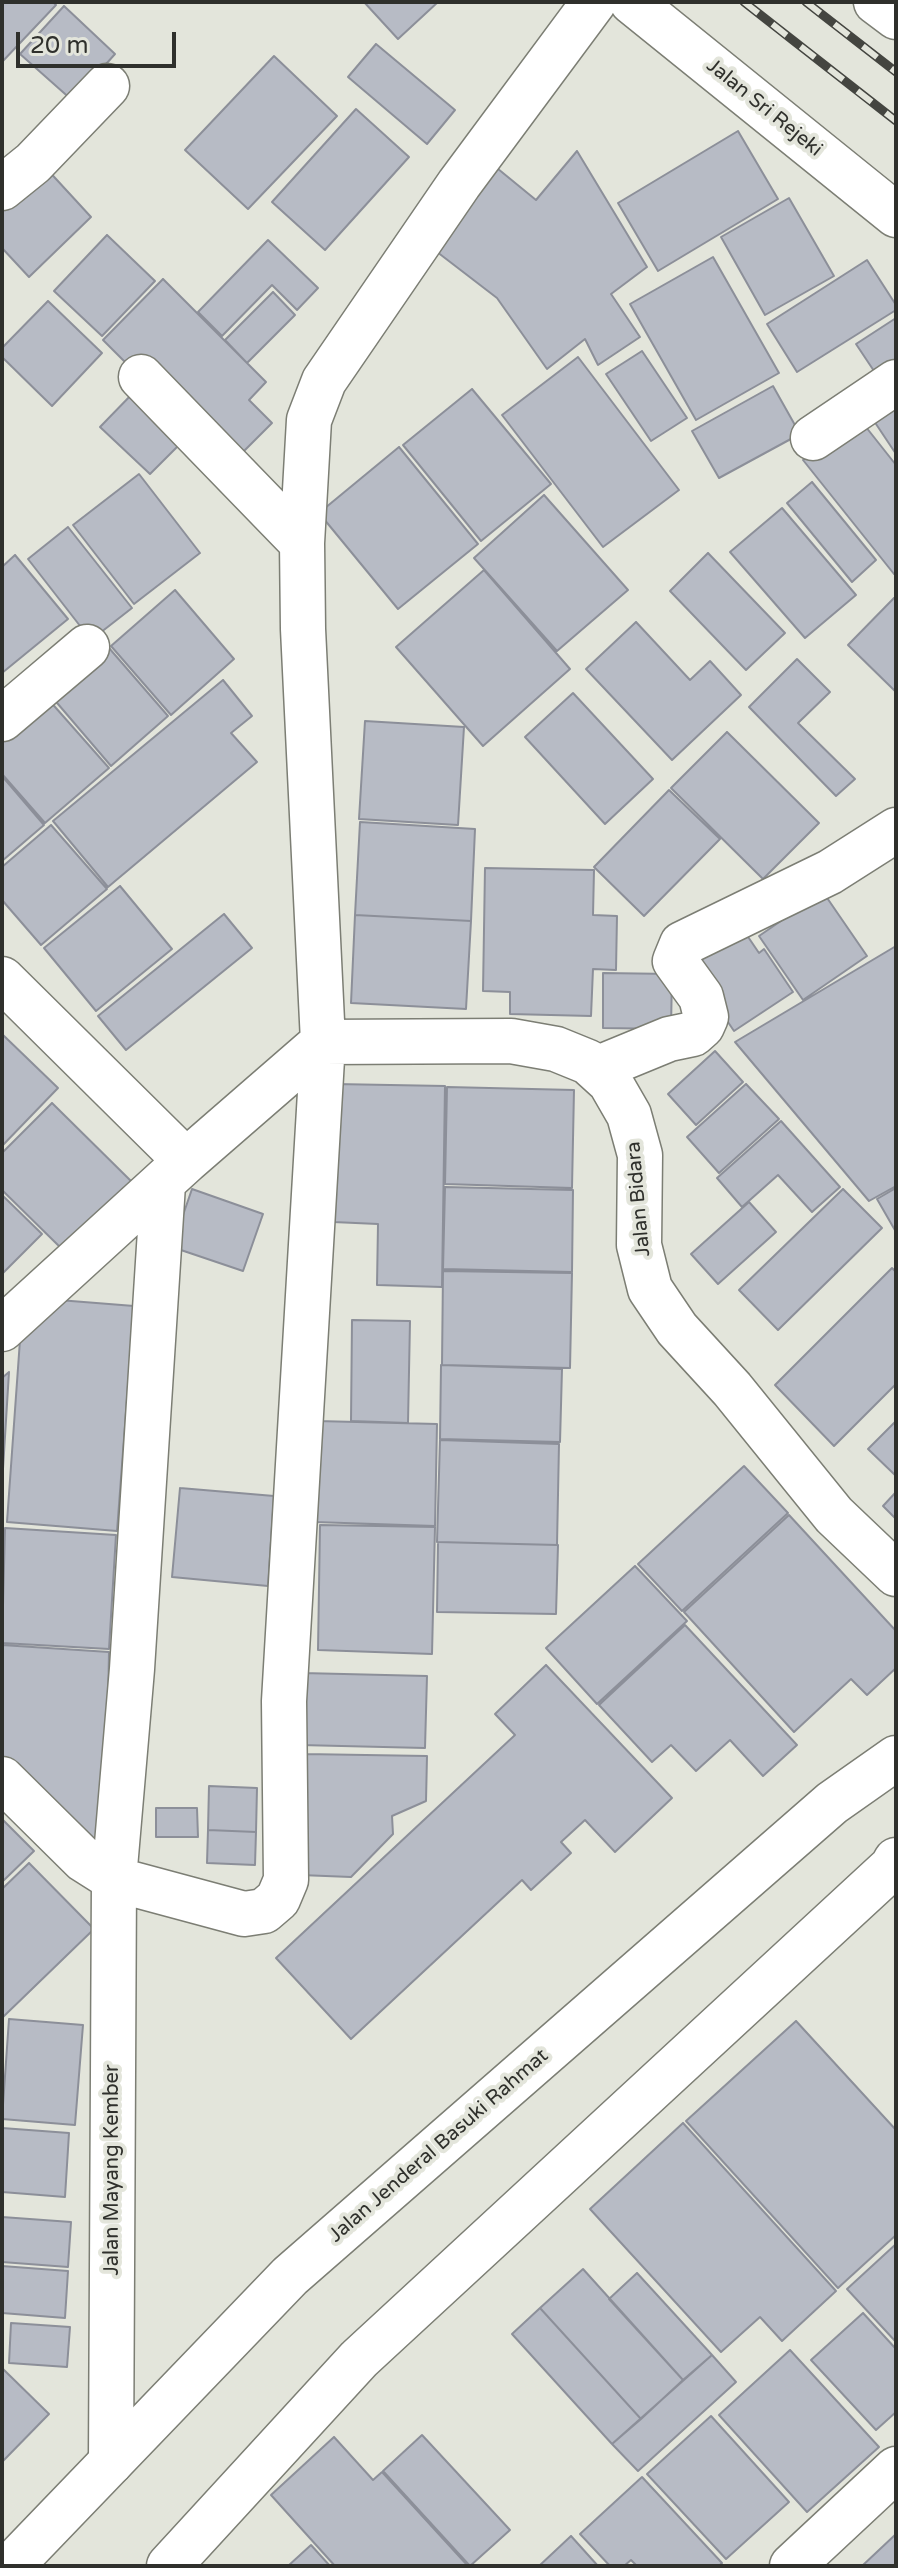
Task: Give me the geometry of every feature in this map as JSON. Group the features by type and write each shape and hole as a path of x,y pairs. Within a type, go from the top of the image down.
{"main road":[{"path":"2,1779 84,1860 114,1879 244,1914 264,1911 278,1899 286,1880 284,1701 323,1042 303,629 302,543 309,420 324,381 459,184 594,2"},
{"name":"Jalan Sri Rejeki","path":"632,2 896,215"},
{"path":"876,2 896,17"},
{"path":"2,188 33,163 107,86"},
{"path":"141,377 302,543"},
{"path":"813,438 896,382"},
{"path":"2,719 87,647"},
{"path":"596,1069 669,1039 693,1034 702,1026 706,1017 701,997 675,961 682,944 830,872 896,830"},
{"path":"2,979 174,1173"},
{"name":"Jalan Bidara","path":"323,1042 511,1041 556,1049 588,1062 596,1069 610,1082 629,1115 640,1155 639,1245 650,1289 677,1329 732,1389 834,1515 896,1574"},
{"path":"2,1329 323,1042"},
{"name":"Jalan Mayang Kember","path":"111,2462 114,1879 174,1173"},
{"name":"Jalan Jenderal Basuki Rahmat","path":"11,2566 290,2276 820,1814 896,1758"},
{"path":"169,2566 359,2359 892,1867 896,1860"},
{"path":"792,2566 896,2469"}],"building":[{"path":"2,2 53,2 56,5 2,62"},
{"path":"364,2 438,2 398,39"},
{"path":"64,6 115,54 73,101 20,54"},
{"path":"376,44 455,110 427,144 348,77"},
{"path":"274,56 337,116 248,209 185,150"},
{"path":"356,109 409,157 325,250 272,202"},
{"path":"738,131 778,199 658,271 618,203"},
{"path":"577,151 647,267 611,294 640,337 598,365 585,339 547,369 497,298 428,245 492,164 536,200"},
{"path":"45,167 91,217 29,277 2,248 2,208"},
{"path":"789,198 834,276 765,315 721,237"},
{"path":"107,235 155,281 102,336 54,291"},
{"path":"268,240 318,288 297,310 272,285 222,336 198,312"},
{"path":"713,257 779,373 696,420 630,304"},
{"path":"867,260 896,305 896,310 797,372 767,324"},
{"path":"163,279 266,382 249,400 272,423 229,466 103,340"},
{"path":"273,292 295,315 247,363 225,340"},
{"path":"48,301 102,353 52,406 2,357 2,348"},
{"path":"896,318 896,370 880,380 856,344"},
{"path":"642,351 687,418 651,441 606,374"},
{"path":"578,357 679,490 603,547 502,415"},
{"path":"773,386 800,434 719,478 692,431"},
{"path":"472,389 551,484 481,541 403,445"},
{"path":"135,391 184,440 150,474 100,427"},
{"path":"896,393 896,454 868,412"},
{"path":"858,417 896,465 894,574 803,460"},
{"path":"399,447 478,544 398,609 319,513"},
{"path":"139,474 200,553 134,604 73,525"},
{"path":"812,482 876,560 852,582 787,503"},
{"path":"544,495 628,590 557,651 474,558"},
{"path":"782,508 856,595 805,638 730,552"},
{"path":"68,527 132,608 91,640 28,559"},
{"path":"708,553 785,633 746,670 670,591"},
{"path":"15,555 68,619 2,673 2,567"},
{"path":"484,570 570,669 483,746 396,647"},
{"path":"175,590 234,659 171,715 111,646"},
{"path":"894,598 896,600 896,692 848,645"},
{"path":"636,622 690,680 710,661 741,695 672,760 586,669"},
{"path":"109,648 168,716 111,766 52,697"},
{"path":"797,659 830,692 798,723 855,779 836,796 749,707"},
{"path":"223,680 252,716 231,733 257,762 108,887 53,821"},
{"path":"573,693 653,779 605,824 525,737"},
{"path":"48,699 109,768 45,823 2,774 2,739"},
{"path":"365,721 464,727 458,825 359,819"},
{"path":"727,732 819,823 763,879 671,788"},
{"path":"2,776 44,825 2,861"},
{"path":"669,790 720,839 644,916 594,867"},
{"path":"360,822 475,829 471,921 355,915"},
{"path":"51,825 107,889 41,945 2,900 2,867"},
{"path":"485,868 594,870 593,915 617,916 616,970 593,969 591,1016 510,1014 510,992 483,991"},
{"path":"120,886 172,949 96,1011 44,948"},
{"path":"823,892 867,956 803,1000 759,936"},
{"path":"224,914 252,948 126,1050 98,1016"},
{"path":"355,915 471,921 466,1009 351,1003"},
{"path":"740,925 759,953 764,949 793,992 734,1031 686,960"},
{"path":"896,946 896,1186 869,1201 735,1042"},
{"path":"603,973 672,974 671,1029 603,1028"},
{"path":"2,1034 58,1088 2,1146"},
{"path":"715,1051 743,1082 696,1125 668,1094"},
{"path":"335,1084 445,1086 442,1287 377,1285 378,1224 333,1222"},
{"path":"746,1084 779,1119 719,1173 687,1137"},
{"path":"447,1087 574,1090 572,1188 445,1184"},
{"path":"52,1103 133,1183 65,1252 2,1190 2,1153"},
{"path":"781,1121 840,1187 812,1212 778,1175 742,1207 717,1178"},
{"path":"445,1187 573,1190 572,1272 443,1269"},
{"path":"896,1188 896,1232 877,1199"},
{"path":"192,1189 263,1214 243,1271 172,1247"},
{"path":"843,1189 882,1228 778,1330 739,1290"},
{"path":"2,1195 42,1234 2,1274"},
{"path":"749,1202 776,1232 718,1284 691,1254"},
{"path":"892,1268 896,1272 896,1384 834,1446 775,1385"},
{"path":"443,1271 572,1273 570,1368 442,1365"},
{"path":"46,1299 134,1306 117,1531 7,1522 22,1312"},
{"path":"352,1320 410,1321 408,1423 351,1421"},
{"path":"441,1365 562,1369 560,1442 440,1439"},
{"path":"9,1372 2,1485 2,1378"},
{"path":"317,1421 437,1424 435,1526 314,1522"},
{"path":"896,1421 896,1476 868,1449"},
{"path":"440,1440 559,1444 557,1545 437,1542"},
{"path":"744,1466 788,1513 682,1611 638,1564"},
{"path":"180,1488 274,1496 268,1586 172,1577"},
{"path":"896,1492 896,1519 883,1506"},
{"path":"789,1515 896,1631 896,1668 867,1695 851,1679 794,1732 684,1612"},
{"path":"320,1525 435,1527 432,1654 318,1650"},
{"path":"5,1528 116,1535 109,1649 2,1643"},
{"path":"438,1542 558,1545 556,1614 437,1612"},
{"path":"635,1566 687,1621 597,1704 546,1648"},
{"path":"685,1625 797,1745 763,1776 730,1740 696,1771 671,1745 652,1762 599,1705"},
{"path":"2,1645 109,1652 105,1861 2,1762"},
{"path":"546,1665 672,1798 615,1852 585,1820 561,1842 571,1853 531,1890 522,1880 351,2039 276,1958 515,1735 495,1714"},
{"path":"302,1673 427,1676 425,1748 300,1745"},
{"path":"304,1754 427,1756 426,1801 392,1816 393,1834 351,1877 300,1875"},
{"path":"209,1786 257,1788 256,1832 208,1830"},
{"path":"156,1808 197,1808 198,1837 156,1837"},
{"path":"2,1819 34,1851 2,1882"},
{"path":"208,1830 256,1832 255,1865 207,1863"},
{"path":"29,1863 94,1929 2,2018 2,1889"},
{"path":"9,2019 83,2025 75,2125 2,2119"},
{"path":"796,2021 896,2130 896,2235 838,2288 686,2121"},
{"path":"683,2123 836,2291 782,2341 760,2317 721,2352 590,2209"},
{"path":"2,2128 69,2133 65,2197 2,2192"},
{"path":"2,2217 71,2222 68,2267 2,2262"},
{"path":"896,2244 896,2342 847,2289"},
{"path":"2,2266 68,2271 65,2318 2,2313"},
{"path":"583,2269 683,2380 641,2419 540,2308"},
{"path":"637,2273 712,2355 683,2380 609,2299"},
{"path":"540,2308 641,2419 612,2444 512,2334"},
{"path":"863,2313 896,2349 896,2412 876,2430 811,2360"},
{"path":"11,2323 70,2327 67,2367 9,2363"},
{"path":"790,2350 879,2447 807,2512 719,2415"},
{"path":"712,2355 736,2382 638,2471 612,2444"},
{"path":"2,2368 49,2414 3,2461 2,2460"},
{"path":"711,2416 789,2502 726,2559 647,2474"},
{"path":"422,2435 510,2530 470,2566 383,2471"},
{"path":"334,2437 373,2480 382,2472 468,2566 335,2566 271,2495"},
{"path":"642,2477 722,2563 719,2566 637,2566 631,2560 624,2566 610,2566 580,2534"},
{"path":"896,2534 896,2566 862,2566"},
{"path":"571,2536 598,2566 539,2566"},
{"path":"311,2545 330,2566 288,2566"}],"railway":[{"path":"744,2 896,121"},
{"path":"806,2 896,72"}]}
